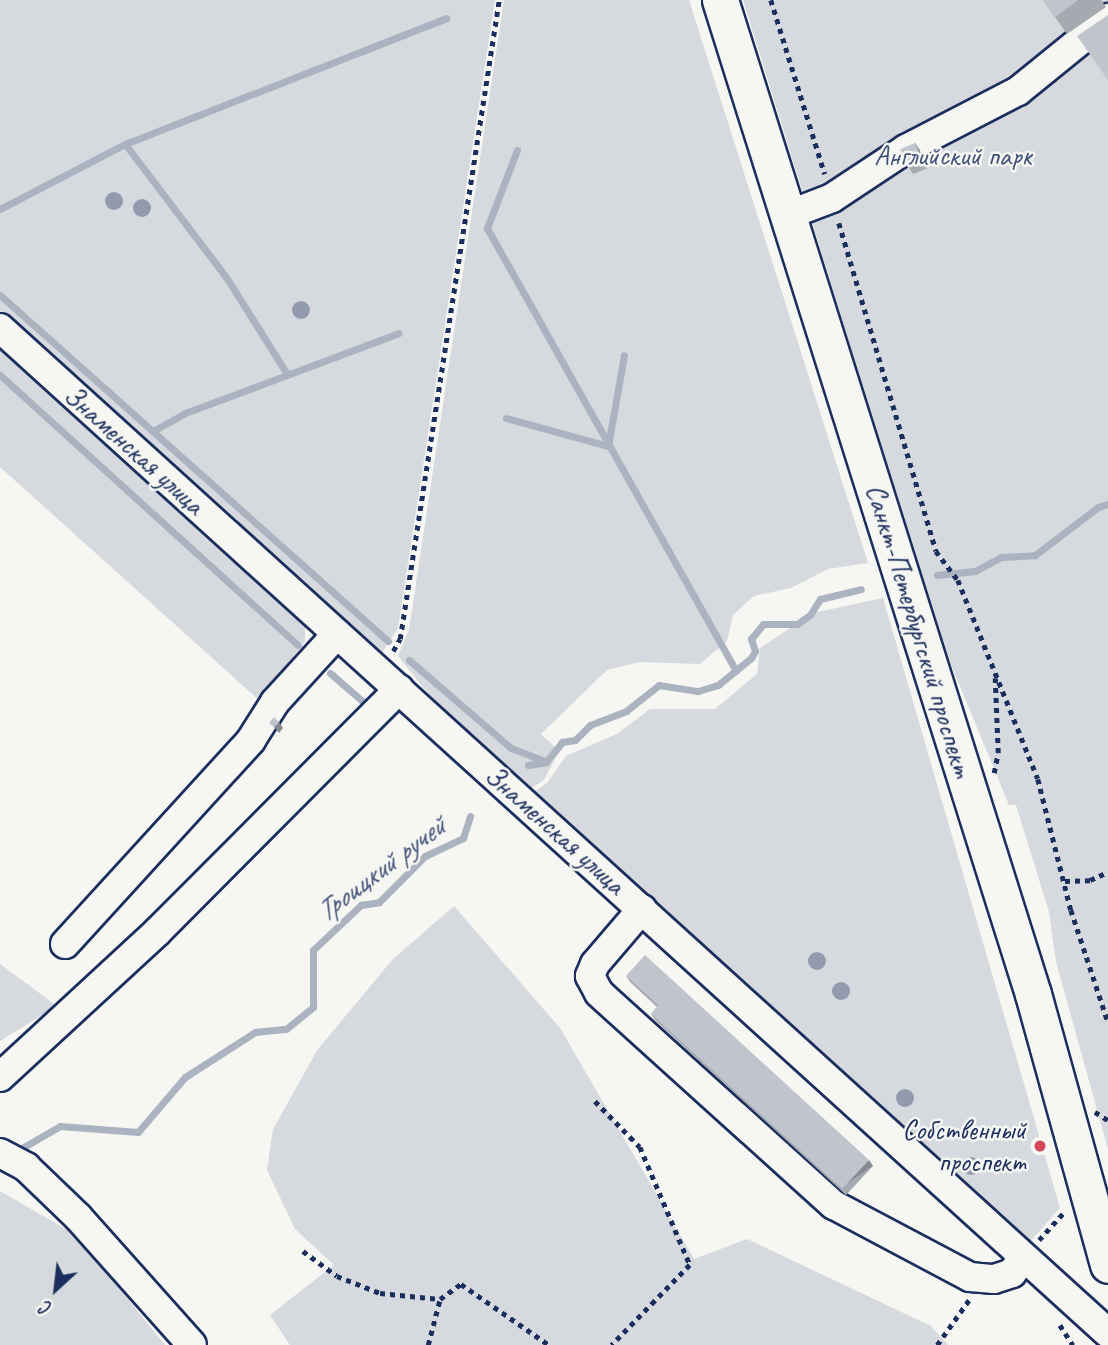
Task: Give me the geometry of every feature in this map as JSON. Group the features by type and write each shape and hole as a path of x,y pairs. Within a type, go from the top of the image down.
{"main road":[{"name":"Санкт-Петербургский проспект","path":"720,0 1033,994 1108,1265"}],"street":[{"path":"788,215 832,198 906,149 1018,91 1108,18"},
{"name":"Знаменская улица","path":"0,328 1108,1333"},
{"path":"65,944 251,740 275,702 337,634"},
{"path":"0,1077 167,922 390,680"},
{"path":"642,909 595,964 590,976 599,993 834,1205 978,1277 1012,1273 1023,1258"},
{"path":"0,1153 26,1167 78,1217 191,1345"}],"path":[{"path":"390,680 400,639 499,0"},
{"path":"771,0 936,551 958,580 1038,779 1065,881 1108,1022"},
{"path":"992,783 998,753 993,712 995,674"},
{"path":"1065,881 1090,880 1108,872"},
{"path":"595,1101 640,1147 690,1265 612,1345"},
{"path":"1023,1258 1066,1210"},
{"path":"303,1251 337,1276 380,1293 440,1299"},
{"path":"937,1345 964,1311 978,1277"},
{"path":"428,1345 440,1299 461,1284 549,1345"}],"green space":[{"path":"0,0 495,0 398,628 380,656 149,442 0,311"},
{"path":"504,0 689,0 868,563 828,569 791,588 754,596 733,615 727,641 700,664 640,662 607,670 541,734 559,751 544,780 528,790 455,727 398,656 409,630"},
{"name":"Английский парк","path":"743,0 1108,0 1108,1149 1056,962 1049,912 1016,805 1009,805 943,645"},
{"path":"0,343 305,620 305,641 260,701 0,467"},
{"path":"883,598 1060,1208 1028,1244 531,794 547,783 566,756 617,734 650,709 715,709 757,674 760,648 813,613"},
{"path":"454,906 560,1028 694,1259 747,1239 931,1326 948,1345 290,1345 270,1315 334,1265 295,1229 267,1170 273,1129 318,1049 393,959"},
{"path":"0,964 57,1006 0,1041"},
{"path":"0,1191 76,1235 165,1345 0,1345"}],"building":[{"path":"1043,0 1078,0 1055,17"},
{"path":"1108,15 1108,80 1077,36"},
{"path":"915,143 923,162 908,169 900,149"},
{"path":"274,717 279,722 274,727 269,723"},
{"path":"645,955 869,1160 842,1189 651,1014 658,1005 626,976"}],"waterway":[{"path":"125,144 446,18"},
{"path":"0,209 125,144 226,277 287,374"},
{"path":"517,150 487,228 736,671"},
{"path":"0,295 388,641"},
{"path":"153,431 185,413 399,333"},
{"path":"506,418 608,446 624,355"},
{"path":"0,375 298,645"},
{"name":"Троицкий ручей","path":"937,575 975,571 1001,557 1035,555 1098,507 1108,504"},
{"name":"Троицкий ручей","path":"528,765 546,762 562,742 575,740 590,725 626,711 659,685 698,691 718,685 751,658 755,651 751,639 763,624 797,624 810,615 820,599 861,589"},
{"path":"409,660 511,748 545,761"},
{"path":"330,673 367,705"},
{"name":"Троицкий ручей","path":"15,1152 60,1126 138,1132 185,1077 255,1032 286,1029 313,1007 313,950 361,905 379,902 425,856 463,838 470,816"}],"place":[{"name":"Собственный проспект","path":"1040,1146"}]}
